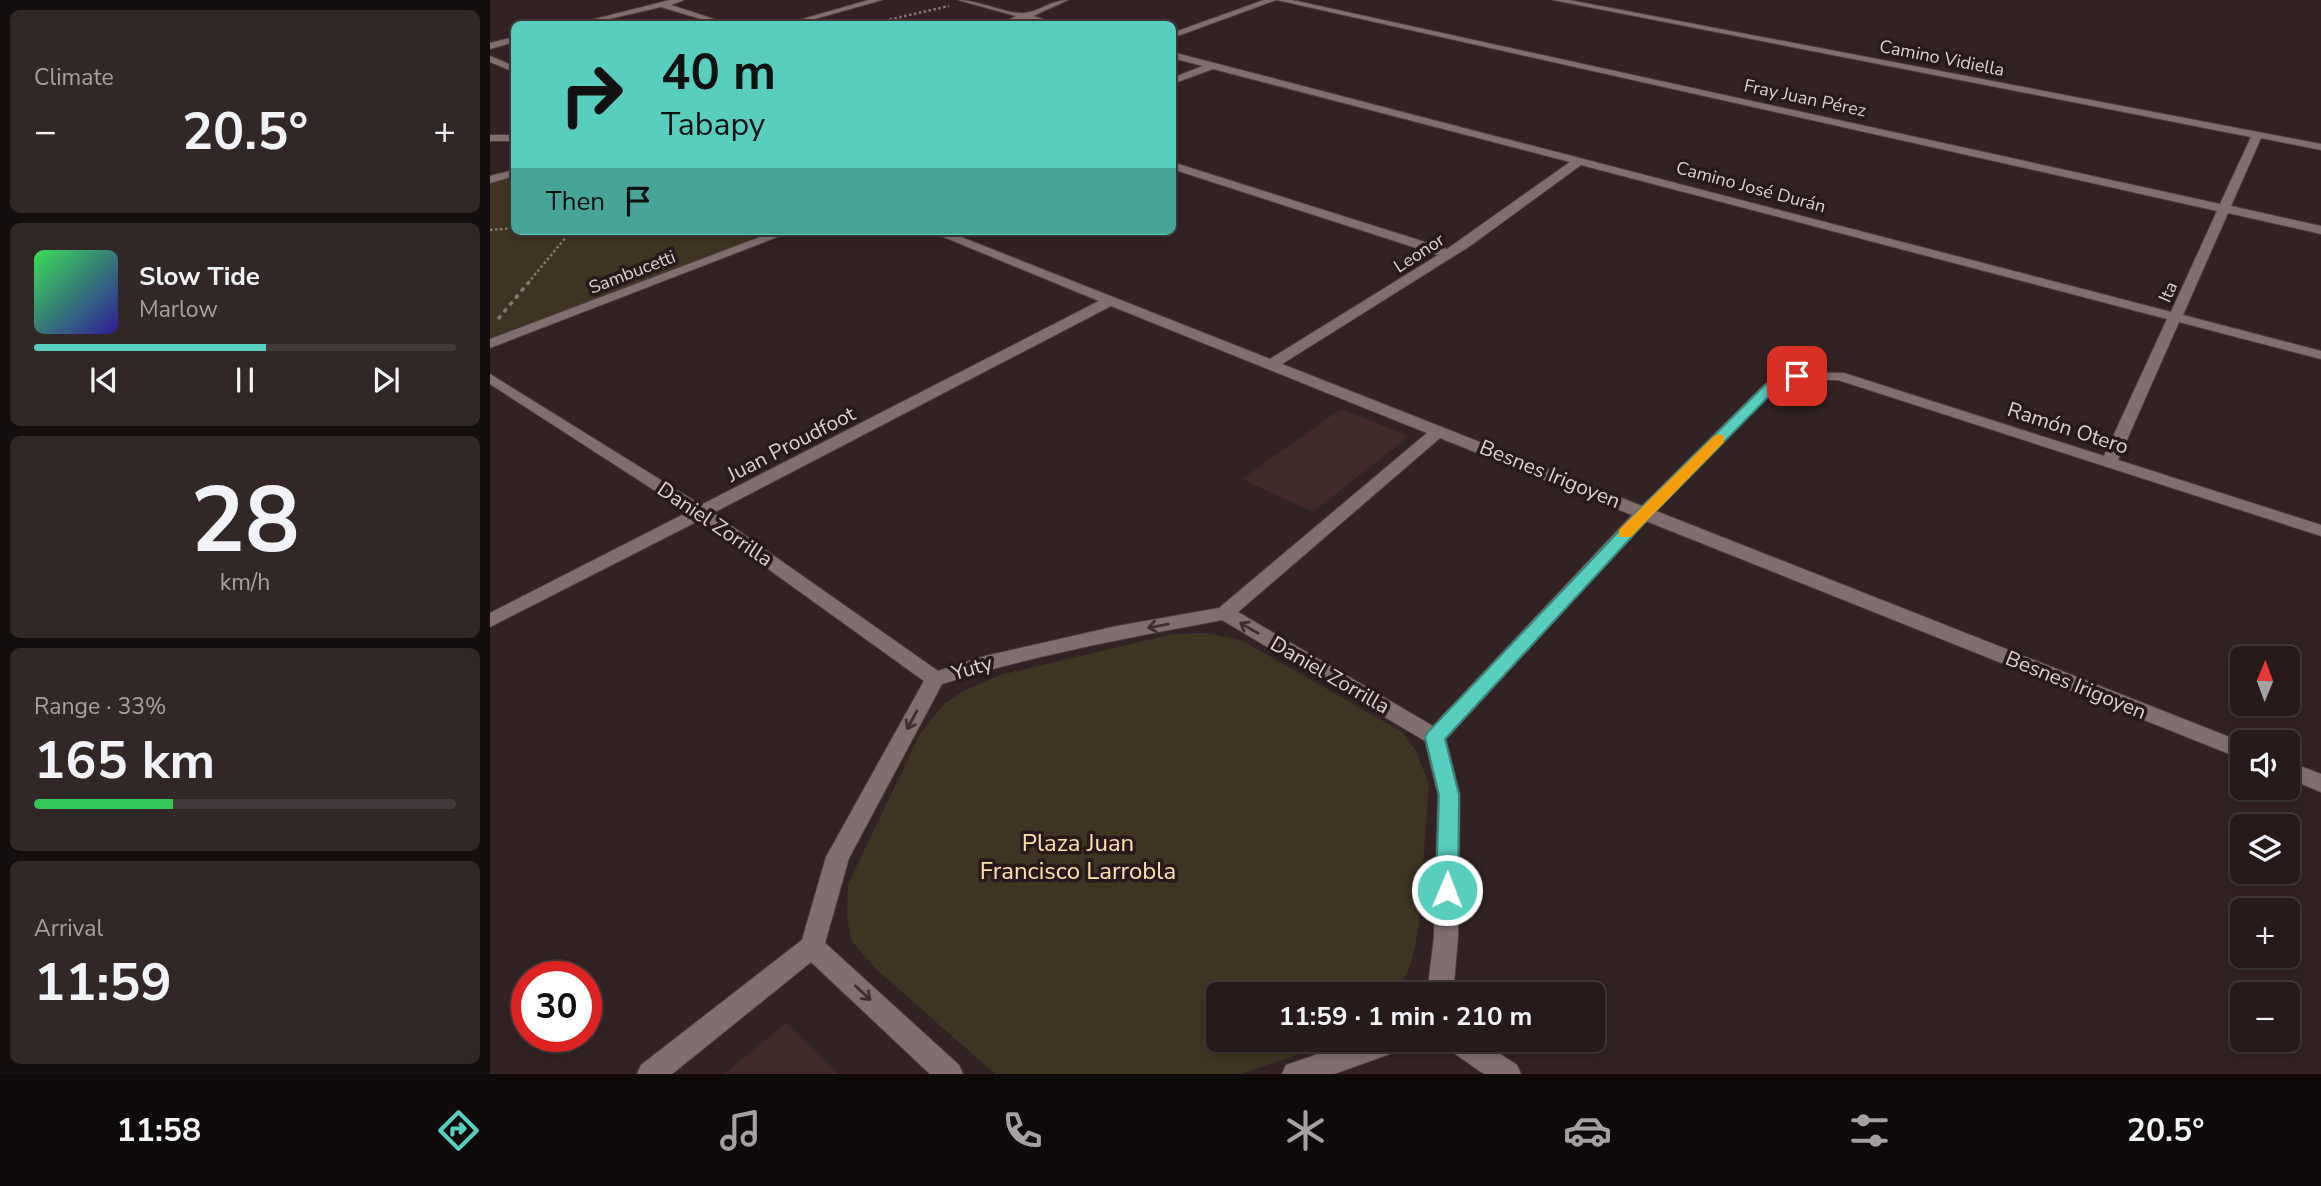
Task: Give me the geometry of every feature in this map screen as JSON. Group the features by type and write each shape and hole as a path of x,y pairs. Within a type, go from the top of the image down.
{"street":[{"path":"647,0 715,21"},
{"path":"592,21 680,0"},
{"path":"800,21 878,0"},
{"path":"1016,21 1064,0"},
{"path":"1176,35 1272,0"},
{"name":"Fray Juan Pérez","path":"1281,0 2321,230"},
{"name":"Camino Vidiella","path":"1557,0 2321,147"},
{"path":"964,1 1041,21"},
{"path":"490,46 511,41"},
{"name":"Camino José Durán","path":"1176,56 2321,355"},
{"path":"490,59 511,68"},
{"path":"1176,79 1214,65"},
{"path":"490,74 511,70"},
{"name":"Ita","path":"2109,463 2258,135"},
{"path":"490,138 511,138"},
{"name":"Leonor","path":"1271,364 1449,254 1579,161"},
{"path":"1176,166 1449,254"},
{"path":"490,180 511,174"},
{"name":"Sambucetti","path":"490,344 776,235"},
{"name":"Besnes Irigoyen","path":"945,235 2230,746"},
{"name":"Juan Proudfoot","path":"490,621 1110,301"},
{"name":"Ramón Otero","path":"1645,512 1770,387 1801,376 1839,376 2321,531"},
{"name":"Daniel Zorrilla","path":"490,379 702,513 935,678"},
{"name":"Yuty","path":"812,947 838,857 935,678 985,663 1104,636 1225,613 1440,430"},
{"path":"1441,982 1446,937 1449,795 1435,737 1645,512"},
{"name":"Daniel Zorrilla","path":"1225,613 1435,737"},
{"path":"2300,774 2321,783"},
{"path":"651,1074 812,947 949,1074"},
{"path":"1296,1074 1360,1052"},
{"path":"1475,1052 1507,1074"}],"path":[{"path":"882,21 964,1"},
{"path":"490,230 511,228"},
{"path":"490,329 568,235"}],"shaded area":[{"path":"1341,409 1409,436 1313,512 1242,479"},
{"path":"786,1023 838,1074 724,1074"}],"green space":[{"path":"511,177 511,235 768,235 490,338 490,183"},
{"name":"Plaza Juan Francisco Larrobla","path":"1204,633 1241,640 1402,732 1416,751 1429,784 1418,931 1411,964 1403,982 1206,982 1206,1052 1305,1052 1241,1074 995,1074 875,968 851,940 847,917 848,884 920,734 944,704 963,691 1000,675 1173,634"}],"slow traffic":[{"path":"1625,534 1719,439"}],"route":[{"path":"1447,890 1449,795 1435,737 1645,512 1770,387 1797,376"}]}
